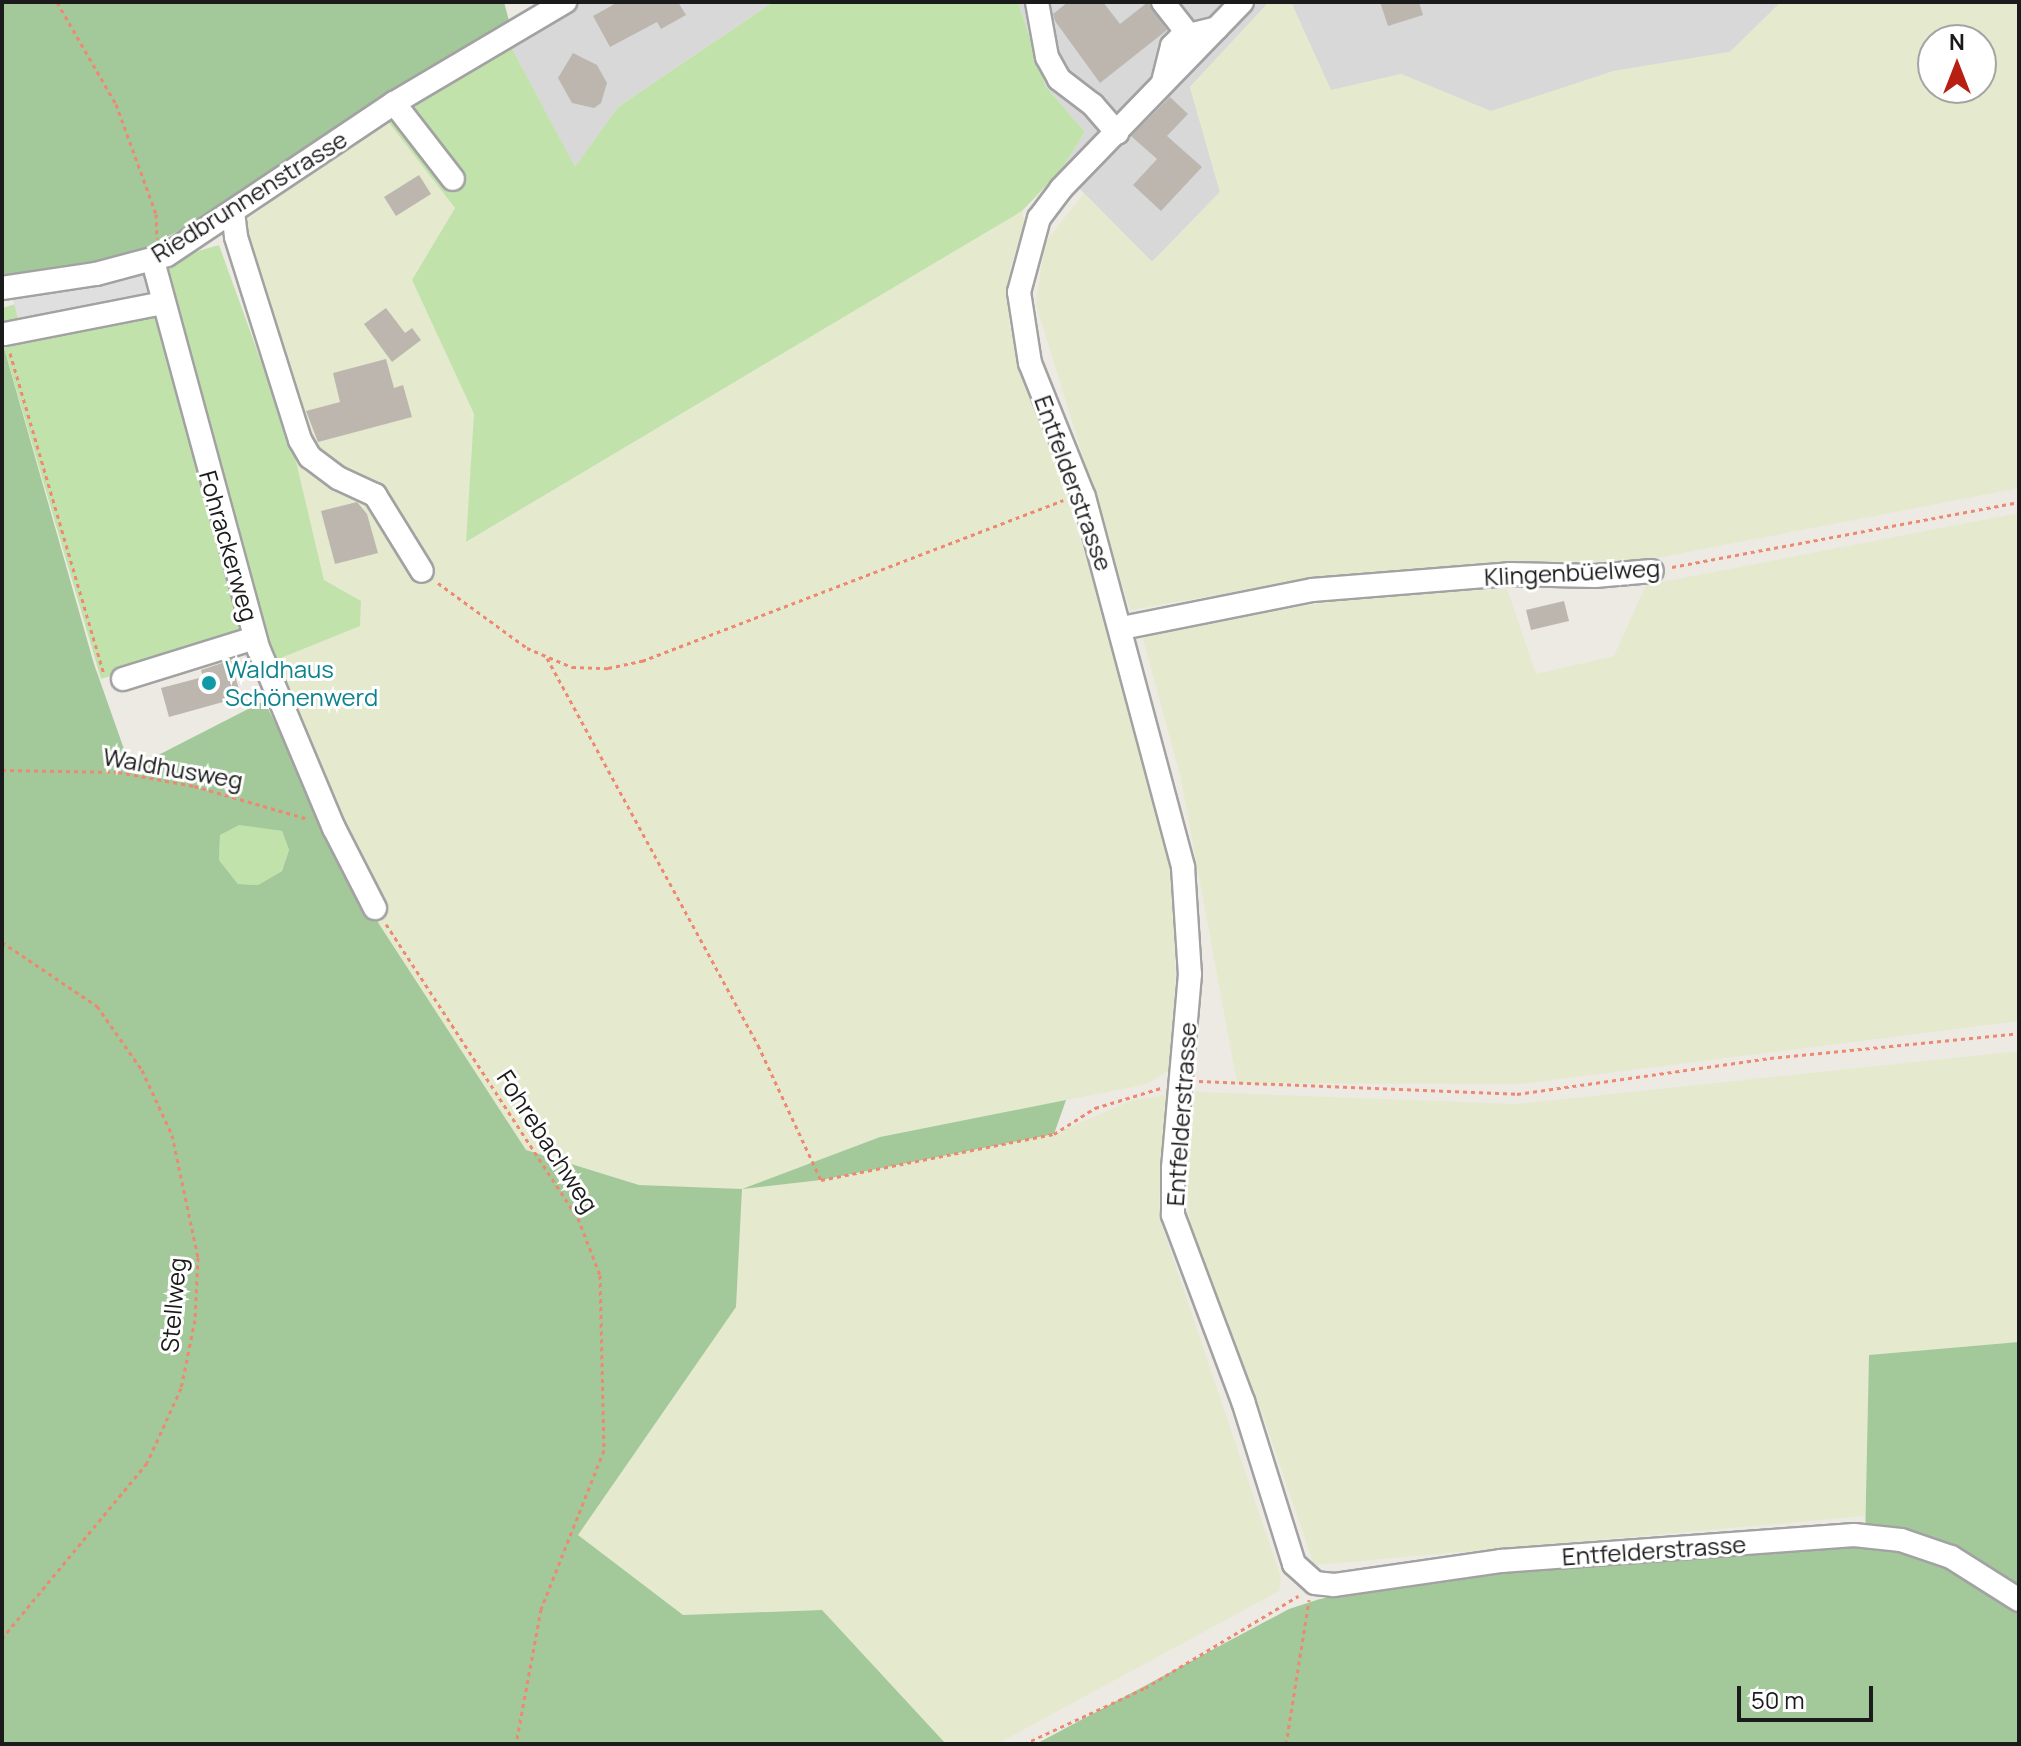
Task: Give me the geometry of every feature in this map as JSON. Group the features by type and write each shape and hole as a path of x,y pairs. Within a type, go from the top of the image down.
{"street":[{"name":"Riedbrunnenstrasse","path":"2,288 156,260 435,77 565,2"},
{"path":"1037,2 1047,57 1059,79 1093,105 1117,133"},
{"path":"1163,2 1188,34"},
{"name":"Entfelderstrasse","path":"1242,2 1039,218 1019,292 1030,363 1084,497 1122,628 1183,867 1190,974 1173,1215 1243,1401 1294,1564 1315,1583 1334,1585 1501,1561 1854,1535 1901,1540 1951,1557 2019,1600"},
{"path":"1162,86 1172,46 1188,34 1217,28"},
{"path":"394,103 453,179"},
{"path":"233,212 236,237 300,440 310,457 338,478 375,495 422,571"},
{"name":"Fohrackerweg","path":"156,260 163,303 255,638 334,828 375,908"},
{"path":"5,334 163,303"},
{"name":"Klingenbüelweg","path":"1122,628 1312,590 1509,574 1595,576 1652,571"},
{"path":"123,679 255,638"}],"path":[{"path":"57,2 116,104 156,214 156,260"},
{"path":"5,334 99,666 107,680 123,679"},
{"name":"Klingenbüelweg","path":"1652,571 2019,502"},
{"path":"422,571 547,658 572,667 596,668 642,661 1046,503"},
{"path":"547,658 758,1045 821,1180 1054,1134 1095,1108 1143,1094"},
{"name":"Waldhusweg","path":"2,770 118,772 194,786 334,828"},
{"name":"Fohrebachweg","path":"375,908 578,1218 600,1275 604,1450 541,1609 516,1744"},
{"name":"Stellweg","path":"2,942 97,1006 142,1070 172,1135 198,1257 195,1320 181,1388 147,1463 2,1638"},
{"path":"1181,1080 1517,1094 1770,1058 2019,1033"},
{"path":"1024,1744 1145,1688 1315,1583"},
{"path":"1286,1744 1303,1620 1315,1583"}],"shaded area":[{"path":"581,2 773,2 618,107 575,168 509,43"},
{"path":"1018,2 1269,2 1190,87 1220,192 1152,262 1061,170 1085,132 1046,87"},
{"path":"1291,2 1781,2 1730,52 1614,71 1491,112 1401,74 1330,91"},
{"path":"143,276 155,314 23,338 12,296"}],"green space":[{"path":"2,2 504,2 509,21 206,217 141,250 60,271 2,278"},
{"path":"773,2 1018,2 1046,87 1085,132 1061,170 1022,211 466,542 474,414 412,280 455,208 386,119 509,43 575,167 618,107"},
{"path":"1269,2 1291,2 1331,90 1401,74 1491,111 1614,71 1730,52 1781,2 2019,2 2019,488 1641,561 1497,562 1319,577 1130,610 1036,304 1045,243 1084,193 1152,262 1220,192 1190,87"},
{"path":"386,119 455,208 412,280 474,414 467,542 1022,211 1025,224 1010,267 1009,325 1096,587 1158,801 1173,884 1176,1004 1168,1071 1147,1084 879,1137 746,1188 1054,1134 1133,1100 1165,1095 1175,1100 1167,1172 1159,1197 1162,1226 1281,1578 1279,1591 997,1744 946,1744 822,1610 683,1615 578,1535 736,1307 742,1189 639,1185 526,1150 379,924 264,701 245,634 324,580 237,227"},
{"path":"219,245 294,453 324,580 361,601 360,626 271,662 245,634 101,679 2,341 2,308"},
{"path":"2,341 94,664 131,769 264,701 379,924 526,1150 639,1185 742,1189 736,1307 578,1535 683,1615 822,1610 946,1744 2,1744","holes":["239,825 282,831 289,850 282,871 258,885 238,884 219,860 220,835"]},
{"path":"2019,513 2019,1021 1520,1084 1237,1083 1181,779 1142,635 1361,596 1507,589 1536,674 1614,656 1646,585"},
{"path":"239,824 282,831 289,850 282,871 258,885 238,884 219,860 220,835"},
{"path":"2019,1051 2019,1342 1869,1355 1866,1516 1314,1565 1263,1415 1192,1239 1186,1188 1196,1092 1516,1104"},
{"path":"1066,1100 1054,1134 821,1180 742,1189 880,1137"},
{"path":"2019,1342 2019,1744 1036,1744 1289,1609 1320,1599 1479,1571 1865,1544 1869,1355"}],"building":[{"path":"618,2 678,2 686,15 661,29 657,22 610,47 593,16"},
{"path":"1068,2 1103,2 1120,24 1148,2 1167,30 1100,83 1055,21 1053,14"},
{"path":"1380,2 1419,2 1423,15 1388,26"},
{"path":"573,53 597,65 607,83 601,103 594,108 572,103 558,78"},
{"path":"1170,97 1188,114 1167,136 1202,167 1161,211 1133,185 1157,159 1131,136"},
{"path":"419,175 431,194 396,216 384,197"},
{"path":"386,308 405,333 412,328 421,340 392,362 364,324"},
{"path":"386,359 394,388 403,385 412,417 318,442 306,411 340,402 333,373"},
{"path":"357,502 367,514 378,553 335,564 321,511"},
{"path":"1564,601 1569,621 1531,630 1526,610"},
{"name":"Waldhaus Schönenwerd","path":"231,660 241,697 169,717 161,688 203,677 201,670"}],"place":[{"name":"Waldhaus Schönenwerd","path":"209,683"}]}
